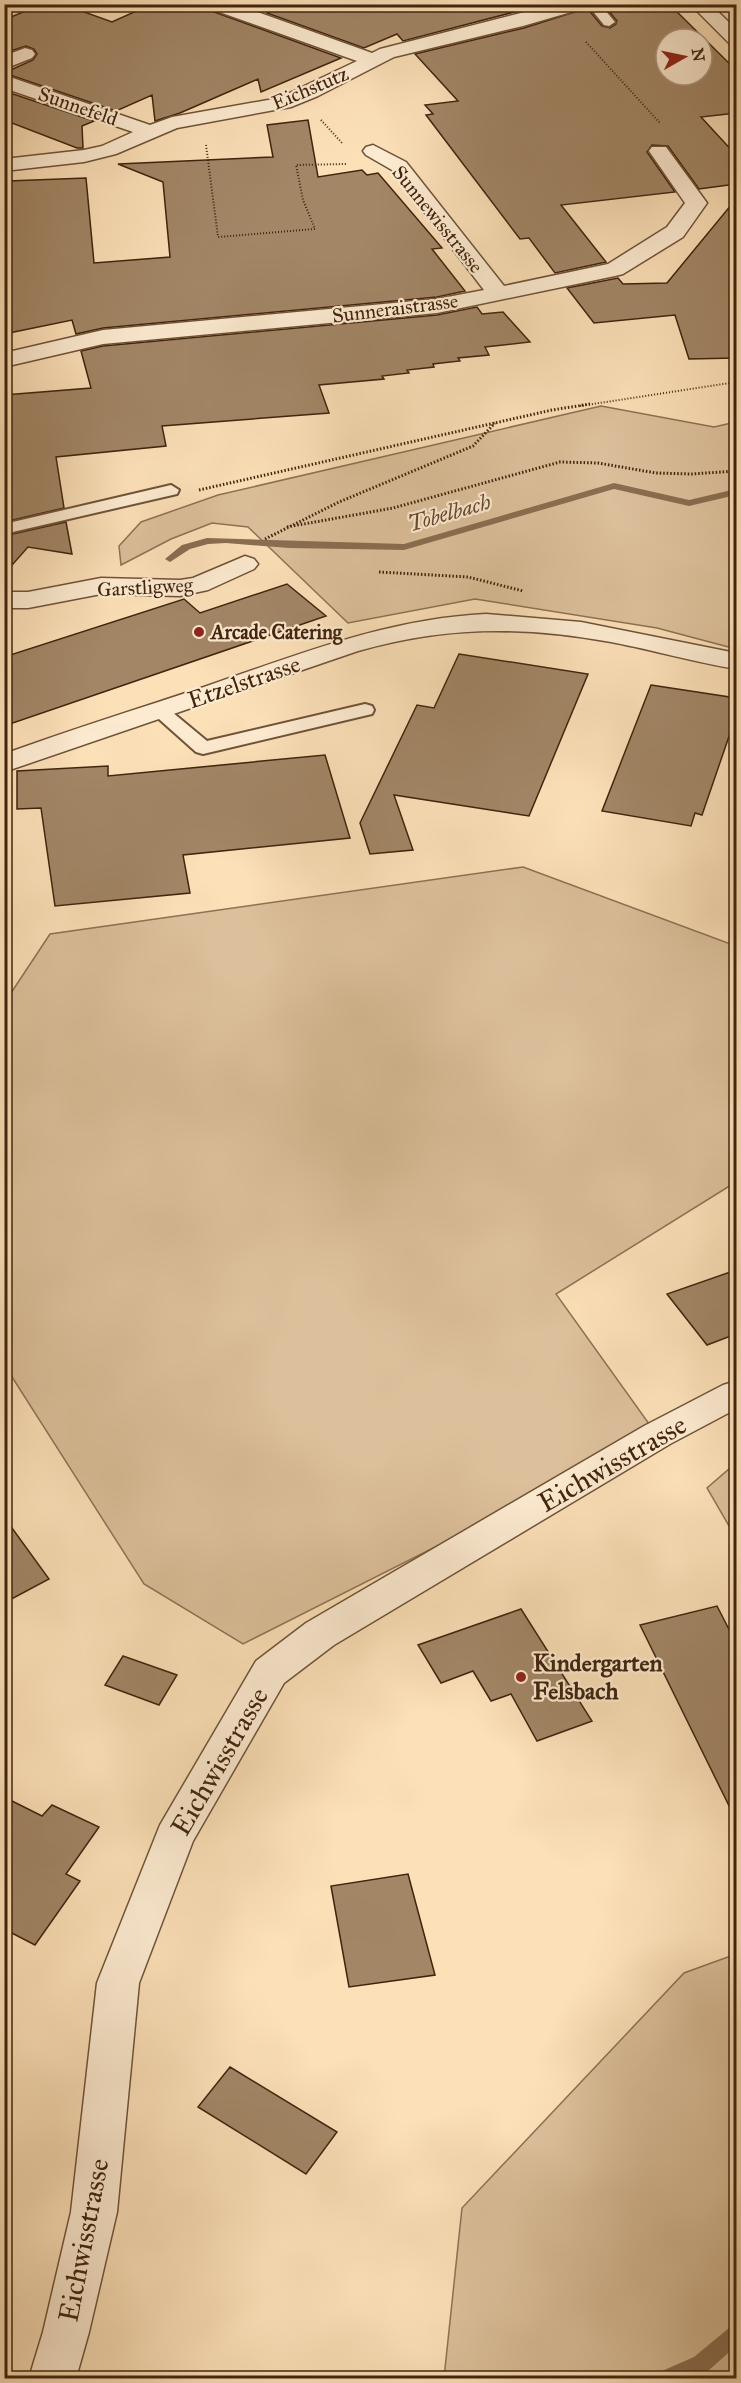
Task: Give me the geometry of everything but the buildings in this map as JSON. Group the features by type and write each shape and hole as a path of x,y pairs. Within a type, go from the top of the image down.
{"street":[{"name":"Eichstutz","path":"4,165 84,156 109,150 172,123 264,108 302,96 387,53 578,4"},
{"path":"699,4 736,39"},
{"path":"217,5 372,60"},
{"name":"Sunnefeld","path":"4,63 25,54"},
{"name":"Sunnefeld","path":"4,81 151,132"},
{"name":"Sunnewisstrasse","path":"373,151 399,166 498,293"},
{"name":"Sunneraistrasse","path":"4,360 103,337 437,306 615,269 675,232 696,203 659,151"},
{"name":"Garstligweg","path":"4,600 37,598 101,586 180,588 199,585 245,564"},
{"name":"Etzelstrasse","path":"4,764 351,645 397,632 447,624 486,622 533,624 585,631 736,661"},
{"name":"Eichwisstrasse","path":"52,2379 66,2332 94,2211 118,1983 174,1837 270,1672 320,1634 657,1435 736,1394"}],"lane":[{"path":"593,4 609,22"},
{"path":"4,529 171,490"},
{"path":"159,711 203,748 365,710"}],"path":[{"path":"557,11 664,129 653,142 659,151"},
{"path":"194,118 205,136 218,237 315,229 303,200 296,165 356,164 369,158 373,151 339,143 302,96"},
{"path":"171,490 204,489 572,407 736,382"},
{"path":"268,537 339,502 473,446 496,423"},
{"path":"287,527 393,508 560,462 598,463 656,473 692,474 736,471"}],"shaded area":[{"path":"601,406 714,427 736,422 736,649 657,628 475,599 348,623 248,527 212,523 171,539 121,565 119,546 141,522 218,495"},
{"path":"523,867 736,946 736,1182 556,1294 657,1435 243,1644 144,1584 5,1366 5,1002 50,934"},
{"path":"736,1463 736,1538 707,1488"},
{"path":"736,1954 736,2378 444,2378 462,2208 684,1973"}],"waterway":[{"name":"Tobelbach","path":"170,559 186,547 207,541 226,540 289,545 404,547 614,486 689,503 736,492"},
{"path":"669,2378 701,2364 736,2334"}],"place":[{"name":"Arcade Catering","path":"199,632"},
{"name":"Kindergarten Felsbach","path":"521,1677"}]}
